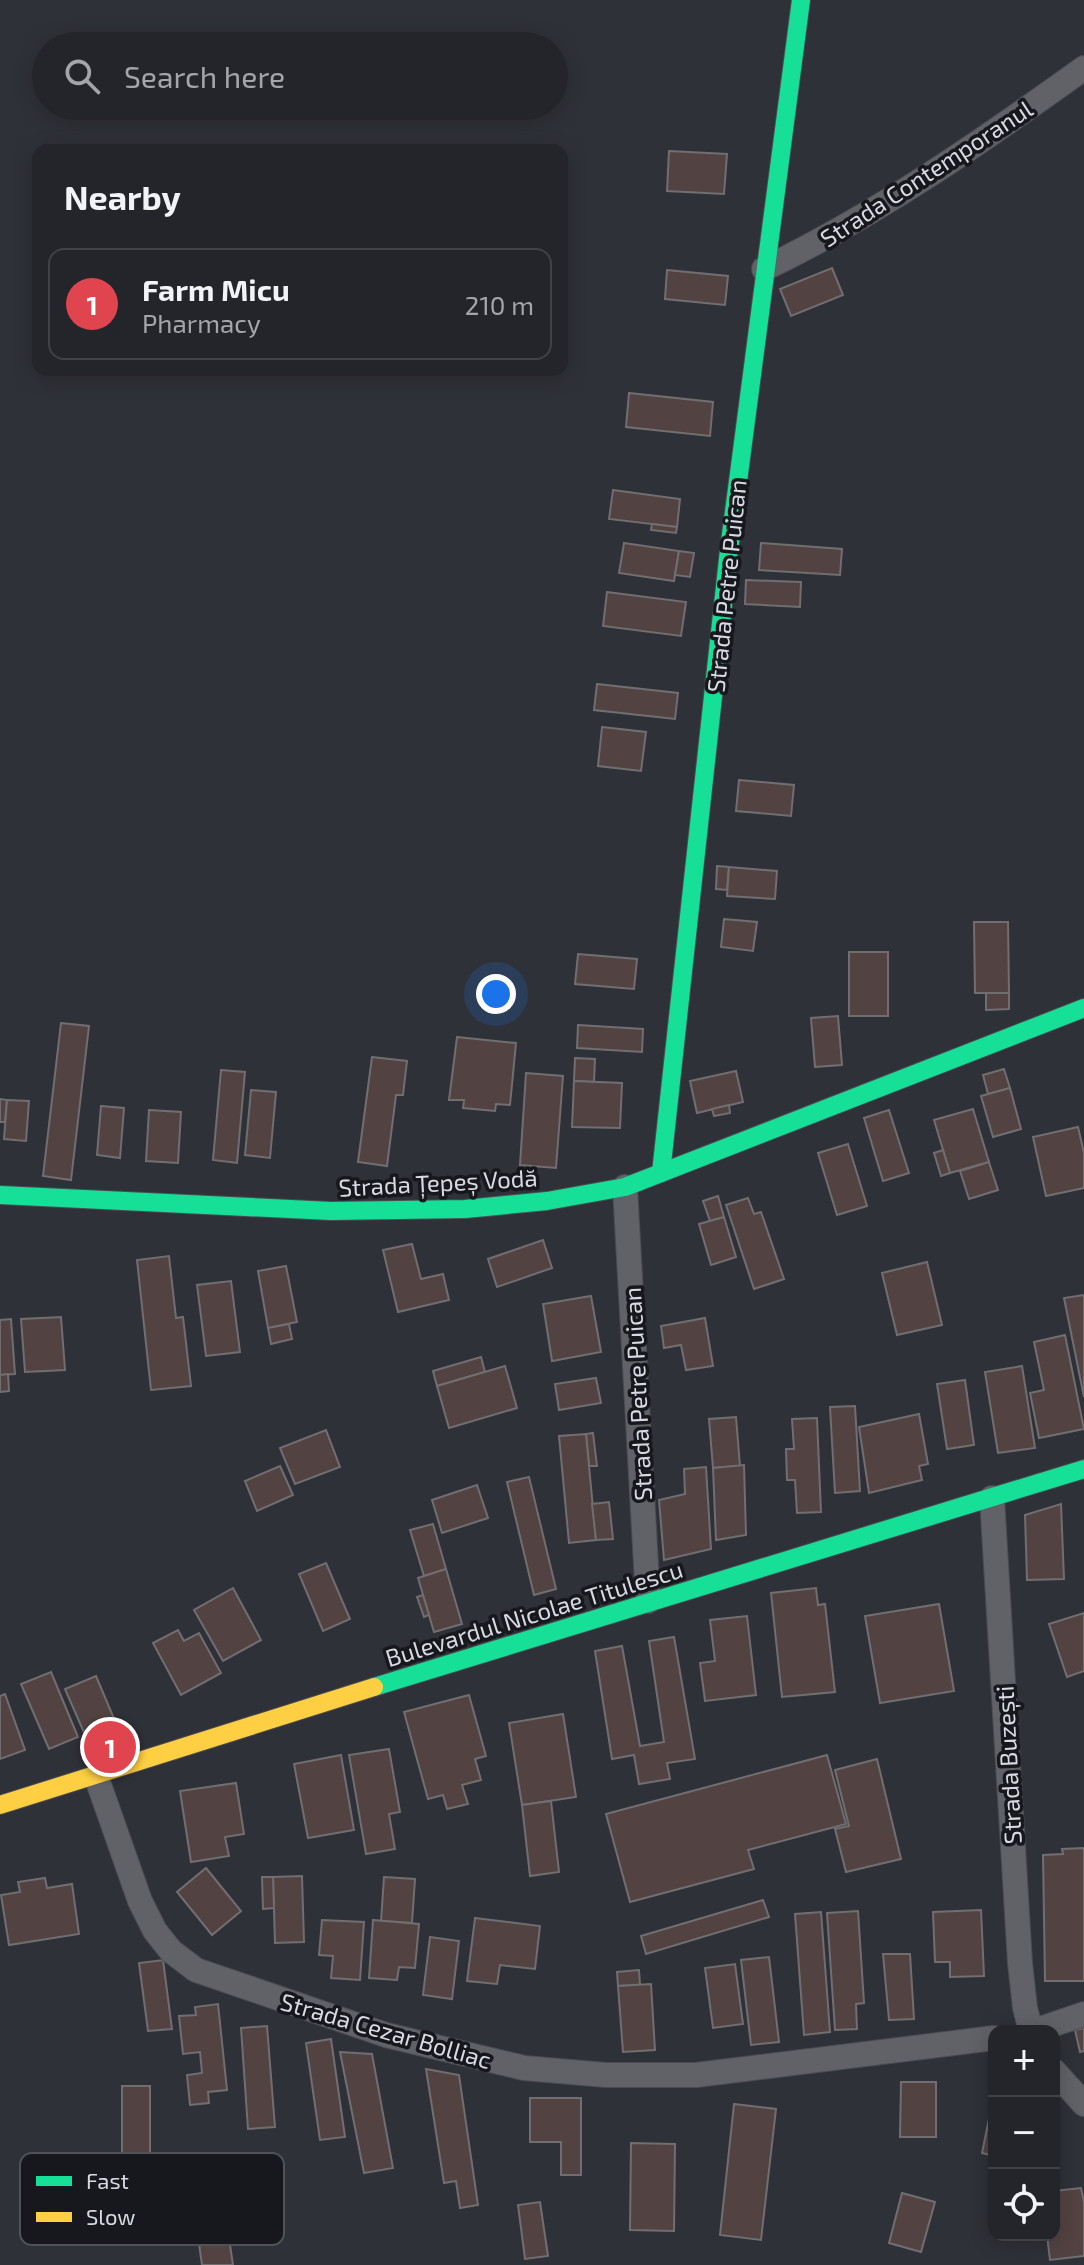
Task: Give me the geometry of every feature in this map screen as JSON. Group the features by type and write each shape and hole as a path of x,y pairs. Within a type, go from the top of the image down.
{"street":[{"name":"Strada Petre Puican","path":"661,1173 729,550 801,0"},
{"name":"Strada Contemporanul","path":"764,269 825,240 945,166 1084,68"},
{"name":"Strada Țepeș Vodă","path":"0,1195 331,1211 465,1209 547,1201 625,1187 1084,1008"},
{"name":"Strada Petre Puican","path":"625,1187 648,1601"},
{"name":"Bulevardul Nicolae Titulescu","path":"0,1805 648,1601 1084,1469"},
{"name":"Strada Buzești","path":"992,1498 1020,1963 1030,2025"},
{"name":"Strada Cezar Bolliac","path":"96,1776 140,1901 155,1931 171,1951 196,1970 386,2035 524,2068 606,2075 696,2075 988,2039"},
{"path":"1050,2025 1084,2014"},
{"path":"1060,2078 1084,2104"}],"building":[{"path":"669,151 727,154 724,194 667,191"},
{"path":"832,268 843,295 791,316 780,289"},
{"path":"667,270 728,276 725,305 665,299"},
{"path":"629,393 713,402 710,436 626,427"},
{"path":"613,490 680,499 677,527 609,519"},
{"path":"652,524 677,527 676,533 651,530"},
{"path":"624,543 679,551 674,581 619,573"},
{"path":"761,543 842,549 840,575 759,570"},
{"path":"679,551 694,553 690,577 675,575"},
{"path":"746,580 801,582 800,607 745,604"},
{"path":"607,592 686,602 681,636 603,626"},
{"path":"597,684 678,693 675,719 594,710"},
{"path":"602,727 646,732 641,771 598,766"},
{"path":"739,780 794,785 791,816 736,811"},
{"path":"717,866 729,867 727,890 716,889"},
{"path":"729,867 777,871 775,899 727,896"},
{"path":"724,919 757,922 753,951 721,947"},
{"path":"974,922 1008,922 1009,993 975,993"},
{"path":"849,952 888,952 888,1016 849,1016"},
{"path":"578,954 637,959 634,989 575,984"},
{"path":"986,993 1009,993 1009,1009 986,1010"},
{"path":"838,1016 842,1065 815,1067 811,1018"},
{"path":"61,1023 89,1026 71,1180 43,1176"},
{"path":"578,1025 643,1029 642,1052 577,1048"},
{"path":"457,1037 516,1043 510,1105 496,1104 495,1111 463,1108 464,1100 449,1100"},
{"path":"372,1057 407,1061 403,1095 396,1095 387,1166 358,1162"},
{"path":"575,1058 595,1059 594,1082 574,1081"},
{"path":"1004,1069 1010,1088 988,1094 983,1075"},
{"path":"221,1070 245,1072 237,1163 213,1160"},
{"path":"736,1071 743,1102 697,1113 690,1081"},
{"path":"526,1073 563,1076 556,1168 520,1165"},
{"path":"574,1081 622,1083 620,1128 572,1127"},
{"path":"1010,1088 1021,1129 993,1137 981,1096"},
{"path":"251,1090 276,1092 270,1158 245,1155"},
{"path":"0,1099 7,1100 5,1122 0,1122"},
{"path":"7,1100 29,1101 26,1141 4,1139"},
{"path":"729,1105 730,1113 714,1116 712,1109"},
{"path":"101,1106 124,1108 120,1158 97,1155"},
{"path":"973,1109 989,1162 950,1173 934,1120"},
{"path":"149,1110 181,1112 178,1163 146,1161"},
{"path":"889,1110 909,1173 883,1181 864,1118"},
{"path":"1078,1127 1084,1153 1084,1188 1046,1196 1033,1137"},
{"path":"848,1144 867,1206 837,1215 818,1153"},
{"path":"943,1150 950,1173 941,1176 934,1153"},
{"path":"989,1162 998,1190 969,1199 960,1171"},
{"path":"718,1196 724,1217 710,1221 703,1201"},
{"path":"748,1198 754,1214 761,1212 784,1279 754,1289 726,1205"},
{"path":"724,1217 736,1257 711,1265 699,1224"},
{"path":"543,1240 552,1268 497,1287 488,1259"},
{"path":"412,1244 421,1279 443,1274 449,1300 398,1312 383,1250"},
{"path":"169,1256 176,1318 183,1317 191,1386 151,1390 137,1260"},
{"path":"927,1262 942,1325 897,1335 882,1273"},
{"path":"286,1266 297,1322 268,1328 258,1271"},
{"path":"231,1281 240,1352 206,1356 197,1285"},
{"path":"1084,1295 1084,1397 1064,1298"},
{"path":"591,1296 601,1352 552,1361 543,1304"},
{"path":"61,1317 65,1370 25,1372 21,1319"},
{"path":"705,1318 713,1366 686,1370 681,1345 664,1348 661,1326"},
{"path":"11,1319 15,1374 0,1375 0,1320"},
{"path":"289,1324 292,1339 271,1344 268,1328"},
{"path":"1065,1335 1084,1429 1039,1438 1030,1393 1044,1390 1034,1342"},
{"path":"481,1357 485,1372 437,1386 433,1371"},
{"path":"505,1366 517,1408 449,1428 437,1386"},
{"path":"1022,1366 1035,1448 998,1453 985,1372"},
{"path":"8,1374 9,1391 0,1392 0,1375"},
{"path":"596,1378 601,1403 559,1410 555,1384"},
{"path":"965,1380 974,1445 947,1449 937,1384"},
{"path":"855,1406 860,1491 835,1493 830,1407"},
{"path":"919,1414 928,1464 919,1466 922,1480 869,1493 859,1427"},
{"path":"736,1417 740,1466 713,1468 709,1419"},
{"path":"817,1418 821,1512 797,1513 795,1480 787,1480 786,1449 794,1449 792,1419"},
{"path":"326,1430 340,1467 295,1484 280,1448"},
{"path":"593,1433 597,1466 589,1466 586,1434"},
{"path":"586,1434 596,1540 569,1543 559,1436"},
{"path":"744,1465 746,1535 716,1540 713,1468"},
{"path":"280,1466 293,1495 257,1511 245,1481"},
{"path":"706,1467 711,1549 664,1560 659,1500 685,1494 684,1469"},
{"path":"529,1477 556,1589 534,1595 507,1482"},
{"path":"477,1485 488,1518 442,1533 432,1500"},
{"path":"609,1502 613,1539 596,1540 592,1504"},
{"path":"1061,1504 1064,1579 1027,1580 1025,1515"},
{"path":"433,1524 446,1569 424,1576 410,1530"},
{"path":"326,1563 350,1619 323,1631 299,1574"},
{"path":"446,1569 462,1624 434,1632 418,1578"},
{"path":"233,1588 261,1640 223,1661 194,1610"},
{"path":"816,1588 818,1605 825,1604 835,1692 782,1697 771,1593"},
{"path":"423,1595 429,1615 424,1617 417,1597"},
{"path":"939,1604 954,1691 880,1703 865,1616"},
{"path":"1084,1613 1084,1671 1067,1677 1049,1624"},
{"path":"747,1616 756,1695 705,1701 700,1663 715,1661 710,1620"},
{"path":"178,1630 184,1641 199,1633 221,1673 181,1695 153,1643"},
{"path":"674,1637 695,1759 667,1763 670,1779 639,1784 634,1755 612,1759 595,1651 622,1646 640,1746 664,1742 649,1641"},
{"path":"51,1672 78,1737 49,1749 21,1684"},
{"path":"96,1676 115,1721 85,1735 65,1689"},
{"path":"5,1694 25,1750 0,1759 0,1696"},
{"path":"469,1695 486,1756 475,1759 481,1780 462,1785 468,1804 447,1809 443,1795 428,1799 404,1712"},
{"path":"563,1714 576,1797 522,1805 509,1723"},
{"path":"389,1749 400,1812 389,1814 395,1849 366,1854 349,1755"},
{"path":"341,1755 354,1830 308,1838 294,1764"},
{"path":"827,1755 846,1824 748,1850 754,1869 630,1902 606,1814"},
{"path":"877,1759 901,1859 846,1872 835,1829 849,1826 835,1770"},
{"path":"236,1783 244,1834 225,1837 229,1856 191,1862 180,1791"},
{"path":"551,1801 559,1872 530,1876 522,1805"},
{"path":"1084,1848 1084,1981 1045,1981 1043,1855 1063,1854 1062,1849"},
{"path":"206,1868 241,1911 212,1935 177,1892"},
{"path":"302,1876 304,1942 275,1943 273,1877"},
{"path":"262,1877 273,1877 274,1908 263,1909"},
{"path":"384,1877 415,1879 412,1923 381,1921"},
{"path":"45,1878 47,1888 72,1884 79,1934 9,1945 1,1895 20,1892 18,1882"},
{"path":"763,1900 769,1917 646,1954 641,1936"},
{"path":"981,1910 984,1976 950,1977 950,1962 935,1962 933,1912"},
{"path":"858,1911 864,2003 856,2004 857,2029 835,2030 827,1913"},
{"path":"821,1912 830,2032 804,2035 795,1914"},
{"path":"475,1918 540,1926 535,1969 500,1965 497,1984 467,1981"},
{"path":"322,1920 364,1922 360,1980 331,1978 333,1956 319,1955"},
{"path":"373,1920 419,1924 415,1968 399,1967 397,1980 369,1978"},
{"path":"430,1937 459,1941 452,1999 423,1995"},
{"path":"883,1954 910,1954 914,2019 889,2020"},
{"path":"769,1957 779,2042 751,2045 741,1960"},
{"path":"163,1960 172,2029 148,2031 139,1963"},
{"path":"735,1964 743,2024 713,2028 705,1968"},
{"path":"639,1970 640,1985 618,1986 617,1972"},
{"path":"651,1984 655,2050 623,2052 618,1986"},
{"path":"218,2004 227,2090 208,2092 209,2103 190,2105 187,2075 202,2073 200,2052 183,2054 179,2016 196,2015 195,2007"},
{"path":"267,2026 275,2127 248,2129 241,2028"},
{"path":"1084,2028 1084,2051 1080,2052 1075,2030"},
{"path":"331,2039 345,2137 320,2140 306,2043"},
{"path":"340,2052 372,2054 393,2168 364,2173"},
{"path":"426,2069 459,2075 478,2205 460,2208 456,2181 444,2183"},
{"path":"901,2082 936,2082 936,2137 900,2137"},
{"path":"122,2086 150,2086 150,2153 122,2153"},
{"path":"530,2098 581,2098 581,2175 561,2175 561,2142 530,2142"},
{"path":"734,2104 776,2109 761,2240 720,2235"},
{"path":"988,2124 988,2154 982,2153"},
{"path":"631,2143 675,2144 674,2231 630,2230"},
{"path":"1081,2188 1084,2256 1050,2260 1048,2241 1060,2241 1060,2190"},
{"path":"902,2193 935,2202 921,2252 889,2243"},
{"path":"540,2202 548,2256 525,2259 518,2205"},
{"path":"199,2245 230,2245 233,2265 202,2265"}],"traffic: fast":[{"path":"661,1173 729,550 801,0"},
{"path":"0,1195 331,1211 465,1209 547,1201 625,1187 1084,1008"},
{"path":"374,1687 1084,1469"}],"traffic: slow":[{"path":"0,1805 374,1687"}],"place":[{"name":"Farm Micu","path":"110,1747"}]}
